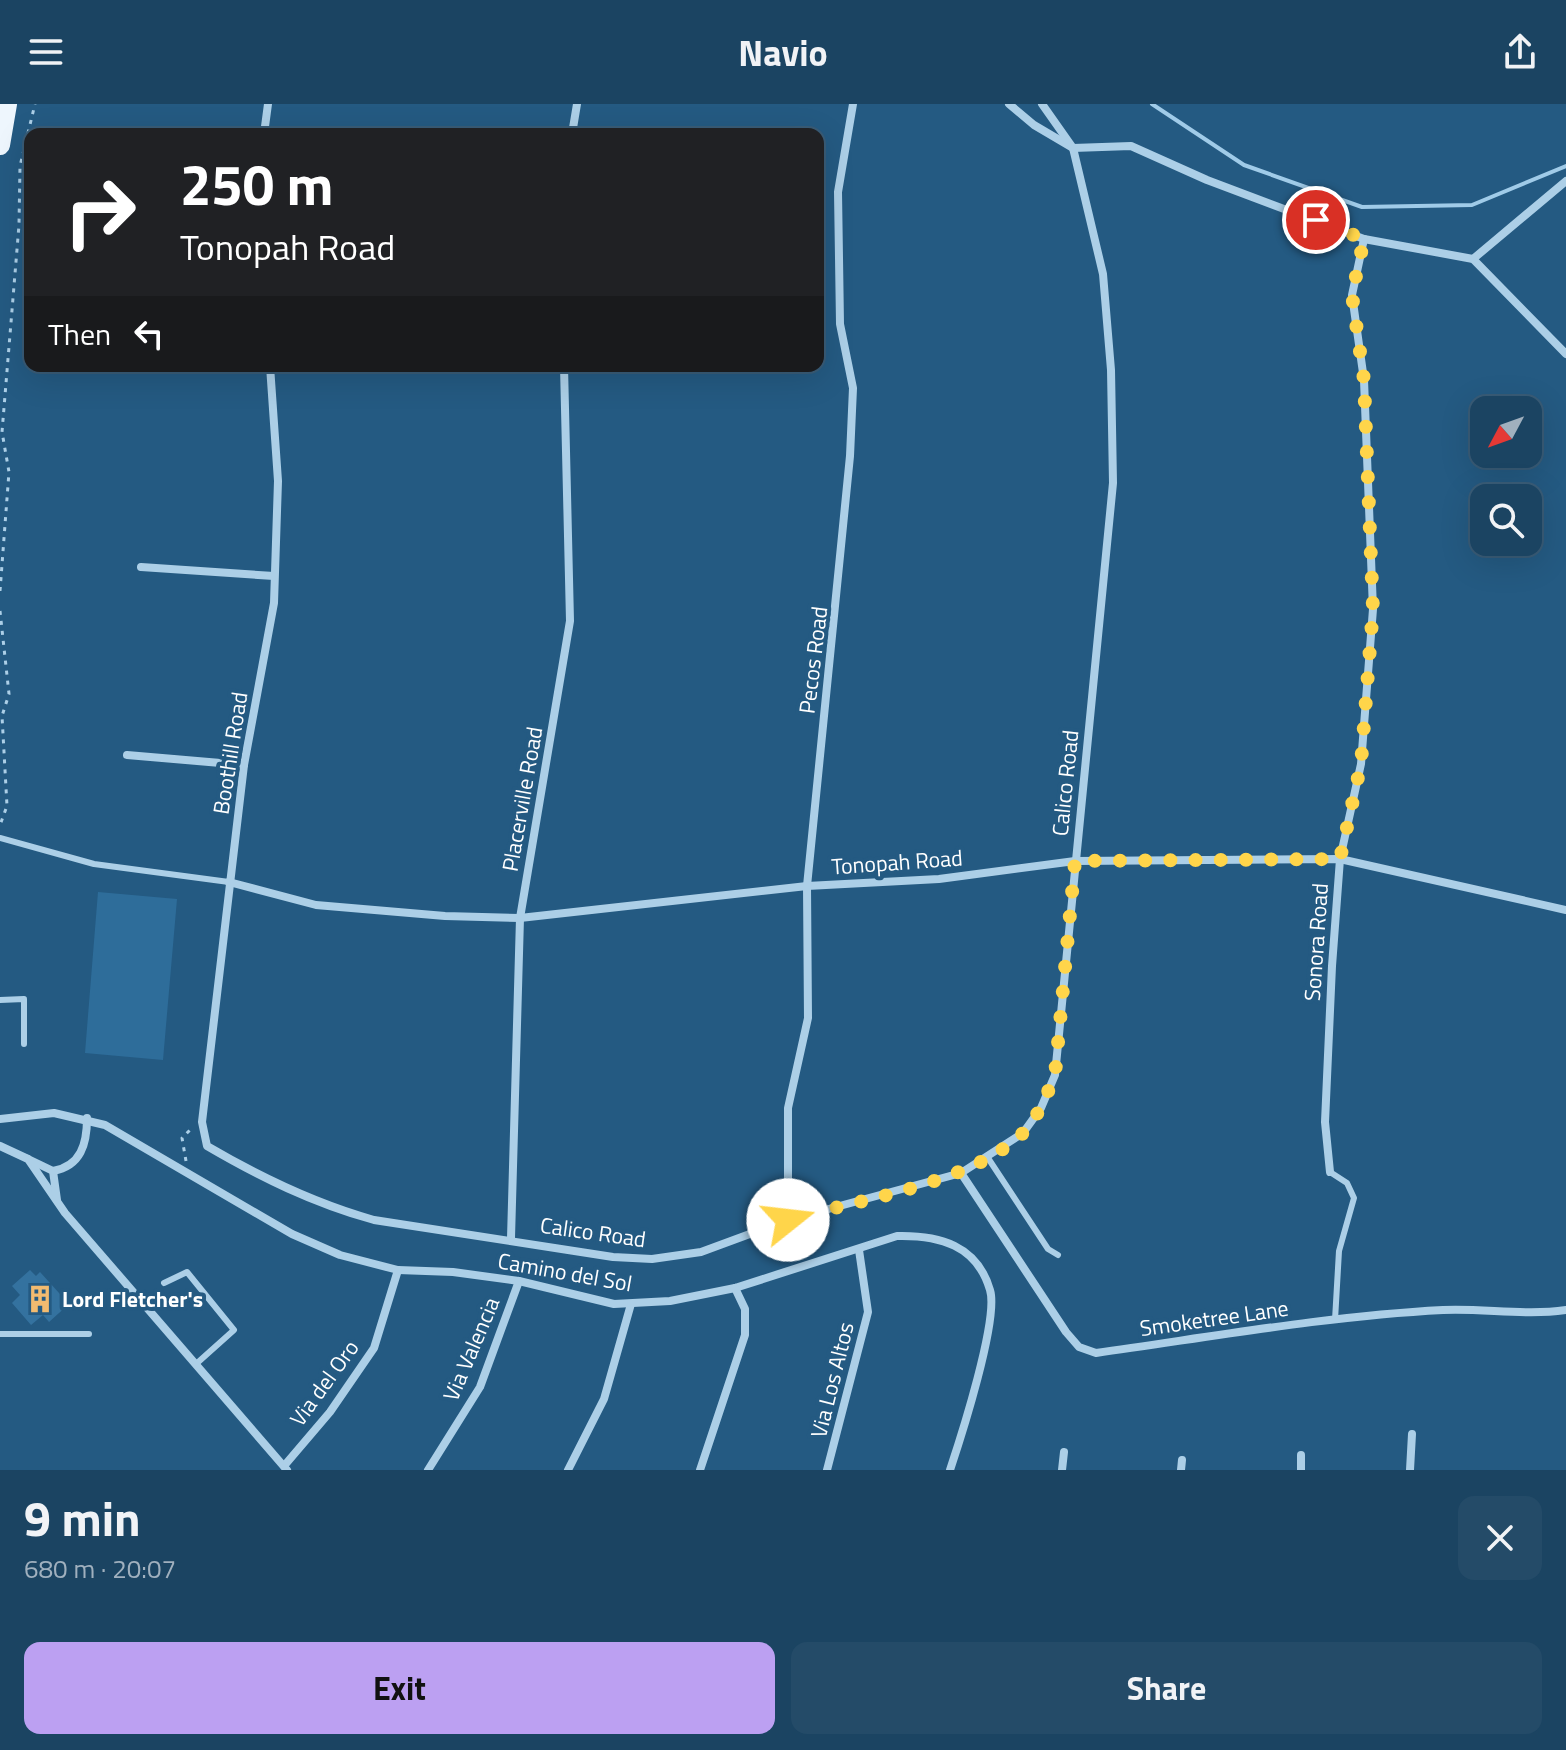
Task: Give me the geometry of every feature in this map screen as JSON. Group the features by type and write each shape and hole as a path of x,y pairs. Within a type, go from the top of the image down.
{"main road":[{"path":"0,145 7,104"}],"street":[{"path":"265,128 268,104"},
{"path":"573,128 577,104"},
{"name":"Pecos Road","path":"788,1220 788,1108 808,1018 807,886 850,456 853,388 840,324 838,192 853,104"},
{"path":"1009,104 1034,125 1073,148 1131,146 1207,180 1364,239 1473,259 1566,354"},
{"name":"Calico Road","path":"207,1146 264,1180 335,1209 374,1220 511,1238 613,1257 652,1259 701,1252 788,1220 961,1173 1023,1133 1041,1108 1055,1075 1113,483 1111,370 1103,274 1088,198 1073,148 1042,104"},
{"path":"1473,259 1566,181"},
{"name":"Sonora Road","path":"1330,1172 1325,1122 1340,859 1361,764 1373,609 1364,380 1352,295 1364,239"},
{"name":"Boothill Road","path":"207,1146 202,1125 229,882 244,765 274,603 278,481 270,372"},
{"name":"Placerville Road","path":"511,1238 520,918 570,621 564,372"},
{"path":"141,567 274,576"},
{"path":"127,755 244,765"},
{"name":"Tonopah Road","path":"229,882 316,905 445,916 520,918 807,886 939,879 1075,861 1340,859 1566,910"},
{"name":"Camino del Sol","path":"0,1119 54,1113 87,1118 105,1125 292,1234 340,1255 398,1270 453,1272 519,1281 614,1304 670,1301 735,1288 897,1236 924,1236 952,1242 974,1260 991,1292 985,1341 966,1421 950,1470"},
{"path":"52,1179 79,1156 87,1138 87,1118"},
{"path":"0,1146 28,1159 52,1179 57,1200 285,1468"},
{"path":"28,1159 52,1179"},
{"name":"Smoketree Lane","path":"961,1173 1079,1347 1096,1353 1335,1320 1444,1310 1542,1313 1566,1310"},
{"name":"Via Los Altos","path":"827,1470 868,1312 859,1250"},
{"name":"Via del Oro","path":"285,1468 330,1412 374,1348 398,1270"},
{"name":"Via Valencia","path":"428,1470 480,1387 519,1281"},
{"path":"700,1470 745,1335 745,1309 735,1288"},
{"path":"568,1470 604,1399 631,1304"},
{"path":"1410,1470 1412,1434"},
{"path":"1062,1470 1064,1452"},
{"path":"1301,1455 1301,1470"},
{"path":"1181,1470 1182,1460"}],"lane":[{"path":"0,838 94,864 229,882"},
{"path":"0,1000 24,999 24,1044"},
{"path":"988,1158 1048,1249 1058,1255"},
{"path":"1330,1172 1347,1183 1354,1198 1339,1251 1335,1320"},
{"path":"164,1283 187,1272 234,1330 196,1364"},
{"path":"0,1334 89,1334"}],"path":[{"path":"29,128 35,104"},
{"path":"0,591 9,472 2,432 19,225 20,166 24,149"},
{"path":"0,611 9,694 2,716 7,806 0,825"},
{"path":"181,1171 187,1158 182,1138 187,1131 202,1125"}],"shaded area":[{"path":"98,892 177,899 163,1060 85,1053"}],"building":[{"name":"Lord Fletcher's","path":"30,1270 36,1276 40,1272 69,1304 49,1322 43,1315 31,1325 12,1303 20,1295 12,1286"}],"waterway":[{"path":"1152,104 1244,165 1362,207 1472,205 1566,166"}],"place":[{"name":"Lord Fletcher's","path":"40,1299"}],"route":[{"path":"788,1220 961,1173 995,1154 1023,1133 1041,1108 1055,1075 1075,861 1340,859 1361,764 1373,609 1364,380 1352,295 1364,239 1316,220"}]}
